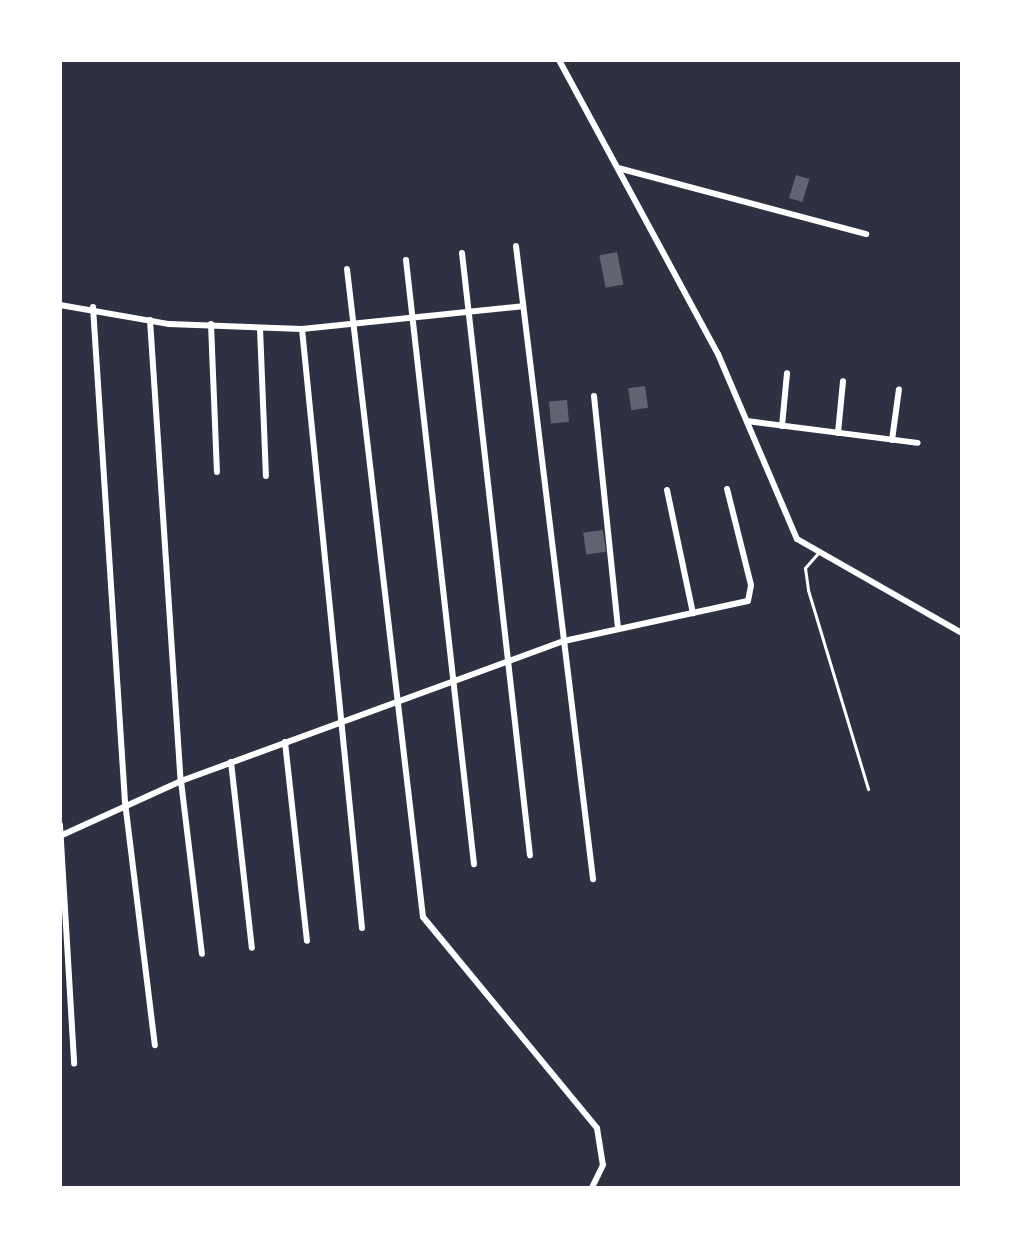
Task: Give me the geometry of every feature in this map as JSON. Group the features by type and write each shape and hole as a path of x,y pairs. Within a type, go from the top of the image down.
{"street":[{"path":"559,60 618,168 747,421 797,539 962,633"},
{"path":"618,168 866,234"},
{"path":"516,246 593,879"},
{"path":"462,253 530,855"},
{"path":"406,260 474,864"},
{"path":"347,269 423,917 597,1128 603,1165 592,1188"},
{"path":"60,305 93,307 150,320 302,329 523,306"},
{"path":"93,307 125,802 155,1045"},
{"path":"150,320 181,781 202,954"},
{"path":"211,324 217,472"},
{"path":"260,328 266,476"},
{"path":"302,329 362,928"},
{"path":"782,426 787,373"},
{"path":"838,433 843,381"},
{"path":"892,440 899,389"},
{"path":"594,396 618,628"},
{"path":"747,421 918,443"},
{"path":"60,836 125,802 564,641 741,604 751,595 727,489"},
{"path":"667,490 693,613"},
{"path":"285,742 307,941"},
{"path":"231,762 252,948"},
{"path":"60,825 74,1064"}],"lane":[{"path":"821,550 806,565 807,582 868,789"}],"building":[{"path":"796,175 809,179 802,202 789,198"},
{"path":"617,252 623,284 606,288 599,255"},
{"path":"645,386 648,408 631,410 628,388"},
{"path":"567,400 569,422 551,423 549,402"},
{"path":"603,530 606,552 586,555 583,533"}]}
